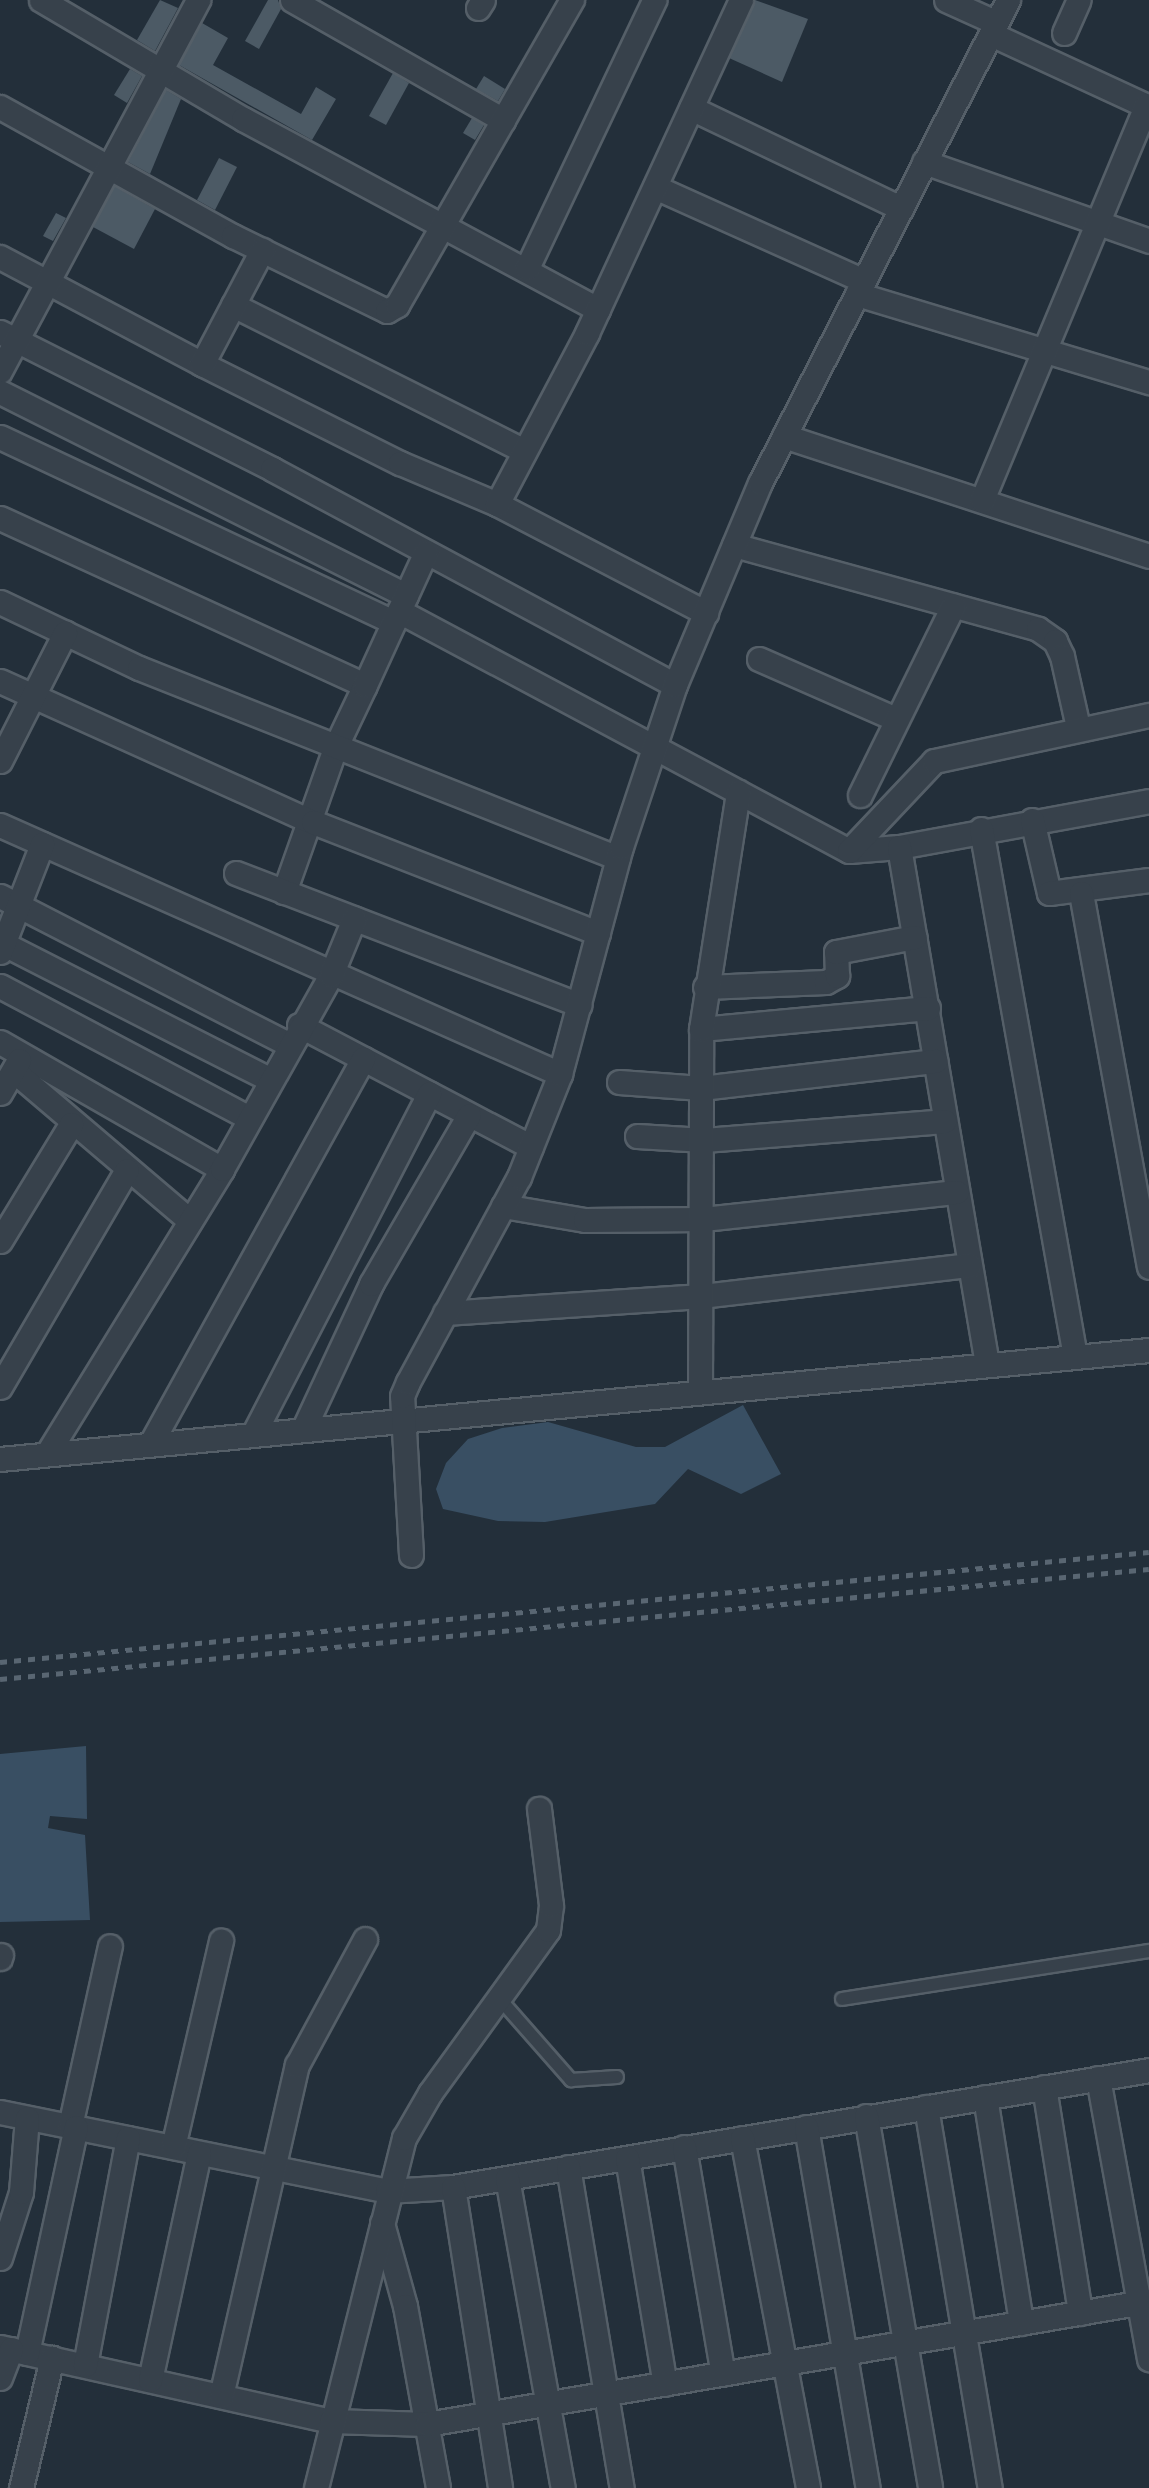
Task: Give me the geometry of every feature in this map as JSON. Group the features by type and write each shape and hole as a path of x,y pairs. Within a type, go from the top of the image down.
{"street":[{"path":"41,0 163,72 598,309"},
{"path":"0,372 8,337 48,284 163,72 198,0"},
{"path":"292,0 503,120"},
{"path":"0,107 262,250 387,311 397,305 572,0"},
{"path":"527,268 654,0"},
{"path":"497,504 598,309 741,0"},
{"path":"946,0 993,28 1147,106 1093,222 1043,355 982,500"},
{"path":"411,1555 404,1417 408,1382 503,1206 531,1147 560,1074 618,858 675,685 784,436 1008,0"},
{"path":"1064,33 1079,0"},
{"path":"691,108 901,208"},
{"path":"924,162 1149,241"},
{"path":"655,187 860,287 1043,355 1149,382"},
{"path":"202,364 262,250"},
{"path":"0,257 202,364 400,463 497,504 706,612"},
{"path":"233,305 525,451"},
{"path":"8,337 426,552 675,685"},
{"path":"0,392 849,851 899,847 981,829 1149,801"},
{"path":"784,436 1149,556"},
{"path":"0,437 400,609"},
{"path":"0,518 365,685"},
{"path":"734,545 953,606 1020,620 1055,641 1078,727"},
{"path":"284,892 313,822 335,748 426,552"},
{"path":"0,602 65,633 335,748 618,858"},
{"path":"860,796 953,606"},
{"path":"0,761 65,633"},
{"path":"758,659 896,719"},
{"path":"0,681 313,822 598,933"},
{"path":"849,851 934,761 1078,727 1149,715"},
{"path":"700,1389 704,1140 701,1029 705,987 738,792"},
{"path":"1032,820 1049,893 1081,893 1149,880"},
{"path":"0,825 331,975 560,1074"},
{"path":"981,829 1075,1356"},
{"path":"42,845 10,901 1,946 269,1079"},
{"path":"899,847 987,1364"},
{"path":"236,873 579,1005"},
{"path":"1081,893 1149,1267"},
{"path":"10,901 294,1035 363,1059 531,1147"},
{"path":"47,1454 222,1169 269,1079 331,975 354,919"},
{"path":"705,987 826,982 837,976 836,952 915,937"},
{"path":"0,986 249,1118"},
{"path":"701,1029 928,1008"},
{"path":"0,1042 71,1124 190,1221"},
{"path":"151,1443 363,1059"},
{"path":"619,1082 702,1088 934,1061"},
{"path":"18,1063 222,1169"},
{"path":"0,1093 18,1063"},
{"path":"254,1433 429,1094"},
{"path":"304,1428 371,1284 469,1115"},
{"path":"637,1136 704,1140 944,1121"},
{"path":"0,1241 71,1124"},
{"path":"0,1387 127,1170"},
{"path":"503,1206 585,1220 703,1219 957,1192"},
{"path":"445,1313 701,1296 969,1265"},
{"path":"0,1459 404,1417 1149,1350"},
{"path":"316,2488 387,2191 404,2138 424,2104 498,1997 548,1930 551,1905 539,1809"},
{"path":"221,2396 270,2167 297,2065 365,1939"},
{"path":"173,2147 221,1940"},
{"path":"0,2378 13,2350 73,2127 110,1946"},
{"path":"0,2112 387,2191 453,2187 1149,2070"},
{"path":"1098,2078 1144,2302 1149,2359"},
{"path":"1044,2087 1080,2313"},
{"path":"985,2097 1021,2323"},
{"path":"926,2107 967,2332 990,2488"},
{"path":"866,2116 930,2488"},
{"path":"0,2258 20,2192 27,2118"},
{"path":"806,2127 868,2488"},
{"path":"85,2365 128,2138"},
{"path":"742,2138 808,2488"},
{"path":"684,2147 723,2374"},
{"path":"150,2380 199,2153"},
{"path":"627,2158 664,2384"},
{"path":"568,2167 622,2488"},
{"path":"507,2178 563,2488"},
{"path":"453,2187 500,2488"},
{"path":"381,2220 405,2306 438,2488"},
{"path":"13,2350 331,2421 427,2424 1144,2302"},
{"path":"21,2488 52,2358"}],"lane":[{"path":"842,1999 1149,1951"},
{"path":"498,1997 571,2080 617,2077"}],"water":[{"path":"743,1405 781,1474 741,1494 688,1469 655,1504 545,1522 498,1521 443,1509 436,1489 446,1463 468,1439 502,1428 548,1422 636,1447 665,1447"},
{"path":"86,1746 87,1819 50,1816 48,1828 85,1835 90,1920 0,1922 0,1754"}],"building":[{"path":"160,0 178,8 155,51 137,40"},
{"path":"268,0 278,0 281,9 259,49 245,41"},
{"path":"755,0 808,19 782,82 729,58"},
{"path":"202,23 228,38 213,65 301,114 316,87 336,99 312,140 179,65"},
{"path":"130,69 142,76 127,103 114,95"},
{"path":"393,73 409,83 386,125 369,116"},
{"path":"484,76 505,89 498,101 476,89"},
{"path":"166,90 181,99 150,174 128,162"},
{"path":"472,118 484,125 475,140 463,133"},
{"path":"219,158 237,167 215,210 197,200"},
{"path":"114,186 155,209 134,249 93,227"},
{"path":"56,213 66,218 53,241 43,236"}],"railway":[{"path":"0,1662 1149,1552"},
{"path":"0,1679 1149,1569"}]}
